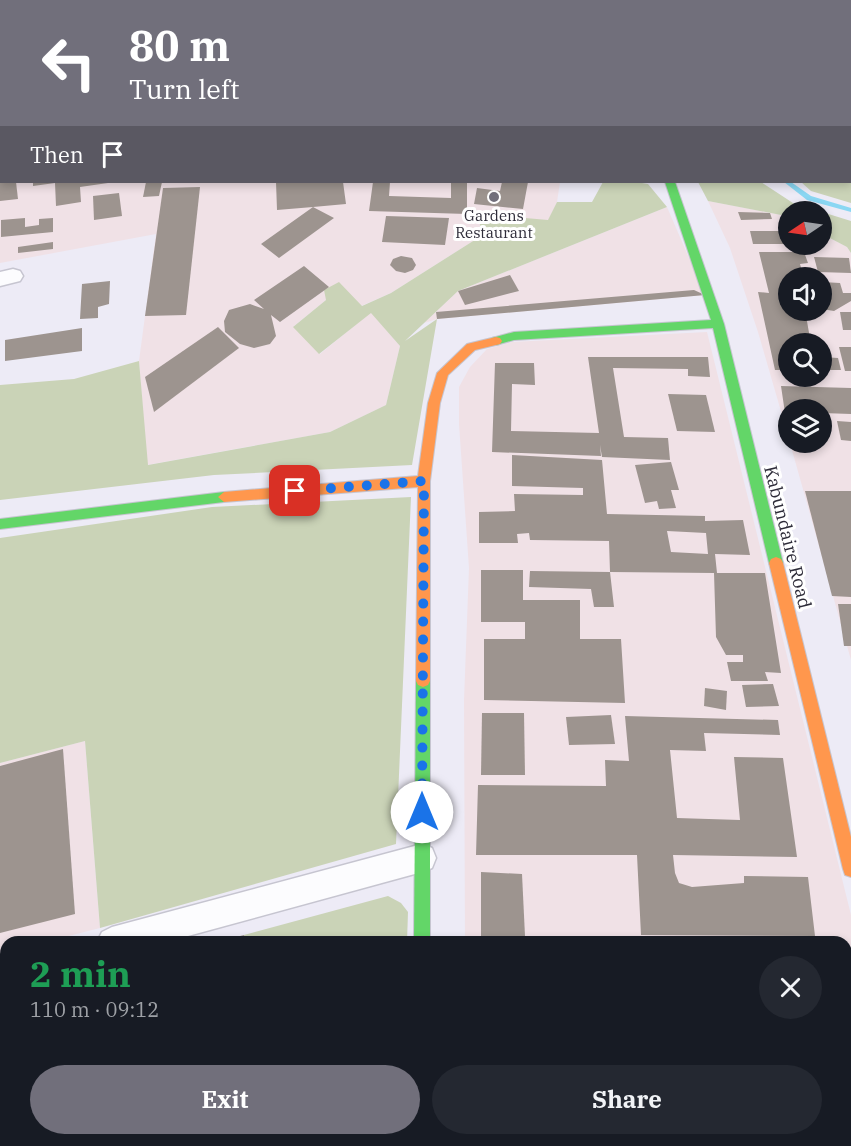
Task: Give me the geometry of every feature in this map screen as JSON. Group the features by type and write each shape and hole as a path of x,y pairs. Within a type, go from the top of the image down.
{"street":[{"name":"Kabundaire Road","path":"670,183 718,324 851,869"},
{"path":"422,936 424,481 434,403 443,373 471,347 514,336 718,324"},
{"path":"0,524 209,498 424,481"},
{"path":"134,936 422,858"}],"shaded area":[{"path":"0,183 560,183 557,202 548,221 480,214 481,236 391,293 361,306 326,300 294,326 320,354 371,312 400,346 386,405 330,432 147,465 139,361 156,234 0,263"},
{"path":"708,201 778,214 778,255 832,255 832,239 847,247 851,253 851,660 793,453 832,453 832,399 778,399 778,401 730,248"},
{"path":"667,207 705,295 437,319 424,323 458,291"},
{"path":"707,332 851,915 851,936 465,936 464,700 469,568 459,424 459,387 470,367 487,349 512,342"},
{"path":"85,741 100,928 69,936 0,936 0,763"}],"green space":[{"path":"602,183 642,183 648,184 667,207 458,291 405,341 437,319 412,465 214,475 0,500 0,385 74,379 139,361 148,465 330,432 386,405 400,346 371,313 319,354 293,327 326,300 324,290 339,282 362,306 391,293 481,236 479,214 548,220 557,202 592,202"},
{"path":"699,183 763,183 790,201 778,201 778,214 708,201"},
{"path":"802,183 851,183 851,203 811,191"},
{"path":"832,215 851,221 851,253 847,247 832,239"},
{"path":"411,497 396,844 100,928 85,741 0,763 0,538 212,507"},
{"path":"388,896 401,903 408,912 407,936 244,935"}],"building":[{"path":"0,183 16,183 18,199 0,201"},
{"path":"33,183 55,183 33,186"},
{"path":"55,183 108,183 80,187 81,202 56,206"},
{"path":"146,183 162,183 159,196 143,197"},
{"path":"276,183 343,183 346,204 277,210"},
{"path":"373,183 390,183 389,196 451,198 451,183 467,183 467,214 369,211"},
{"path":"502,183 528,183 523,209 474,204 477,188 500,191"},
{"path":"200,187 186,315 145,316 163,188"},
{"path":"119,193 122,216 94,220 93,196"},
{"path":"313,207 334,218 279,258 261,244"},
{"path":"738,212 770,213 772,219 741,220"},
{"path":"386,216 449,218 445,245 382,242"},
{"path":"25,218 25,227 39,225 39,219 53,218 53,232 1,237 1,220"},
{"path":"750,231 778,231 778,244 753,244"},
{"path":"53,242 53,249 18,253 18,247"},
{"path":"759,252 805,255 808,263 800,264 801,267 778,267 778,321 807,321 809,333 778,333 778,370 775,370 758,292 769,293"},
{"path":"401,256 412,258 416,265 413,270 405,273 396,271 390,265 393,259"},
{"path":"814,257 849,258 851,273 832,272 832,267 817,267"},
{"path":"304,266 329,287 280,322 271,315 276,336 270,344 254,348 240,344 225,332 224,321 229,310 250,304 264,309 254,300"},
{"path":"510,275 519,291 465,305 458,291"},
{"path":"110,281 109,304 98,307 98,318 80,319 82,284"},
{"path":"832,283 840,283 843,293 851,293 851,301 832,311"},
{"path":"694,290 705,295 437,319 436,312"},
{"path":"840,312 851,312 851,330 843,330"},
{"path":"218,327 239,348 154,412 145,377"},
{"path":"82,328 82,351 5,361 5,340"},
{"path":"839,347 851,347 851,371 845,371"},
{"path":"588,357 708,357 710,377 688,376 688,369 613,368 624,437 668,438 670,460 602,457 600,445 601,456 492,452 495,363 534,363 535,385 512,384 511,431 599,433"},
{"path":"832,358 838,358 841,370 832,370"},
{"path":"781,387 851,388 851,414 832,413 832,399 783,399"},
{"path":"668,394 706,395 715,432 677,431"},
{"path":"837,421 851,422 851,441 841,440"},
{"path":"512,455 602,460 607,514 705,516 705,521 743,520 750,555 715,554 717,573 765,573 781,673 765,672 768,681 731,681 727,662 743,662 743,655 726,655 716,637 714,573 610,572 609,541 530,540 529,533 517,534 518,543 479,543 479,512 515,511 514,494 583,495 583,488 512,486","holes":["667,531 706,533 708,554 671,552"]},
{"path":"671,462 679,490 671,490 676,508 659,509 657,501 645,503 635,465"},
{"path":"805,491 851,491 851,597 832,596"},
{"path":"481,570 523,570 523,600 580,600 580,639 621,639 625,703 484,700 484,639 525,639 525,622 481,622"},
{"path":"530,571 610,572 614,607 594,607 591,589 529,587"},
{"path":"838,604 851,604 851,646 844,646"},
{"path":"773,684 779,706 746,707 742,685"},
{"path":"705,688 727,691 726,710 704,706"},
{"path":"482,713 524,713 525,775 481,775"},
{"path":"611,715 615,744 569,745 566,717"},
{"path":"625,716 778,720 780,735 704,733 706,751 670,750 677,818 740,820 734,757 783,758 797,857 673,855 675,873 679,883 692,887 744,883 744,876 808,877 815,936 641,935 637,855 476,855 478,785 606,786 605,760 629,761"},
{"path":"63,749 75,914 0,933 0,766"},
{"path":"481,872 522,874 525,936 481,936"}],"waterway":[{"path":"788,183 809,198 851,210"}],"traffic: fast":[{"path":"670,183 718,324 776,563"},
{"path":"496,341 514,336 718,324"},
{"path":"0,524 224,497"},
{"path":"422,936 423,681"}],"traffic: slow":[{"path":"423,681 424,481 434,403 443,373 471,347 496,341"},
{"path":"224,497 424,481"},
{"path":"776,563 851,869"}],"place":[{"name":"Gardens Restaurant","path":"494,197"}],"route":[{"path":"295,491 424,481 422,812"}]}
